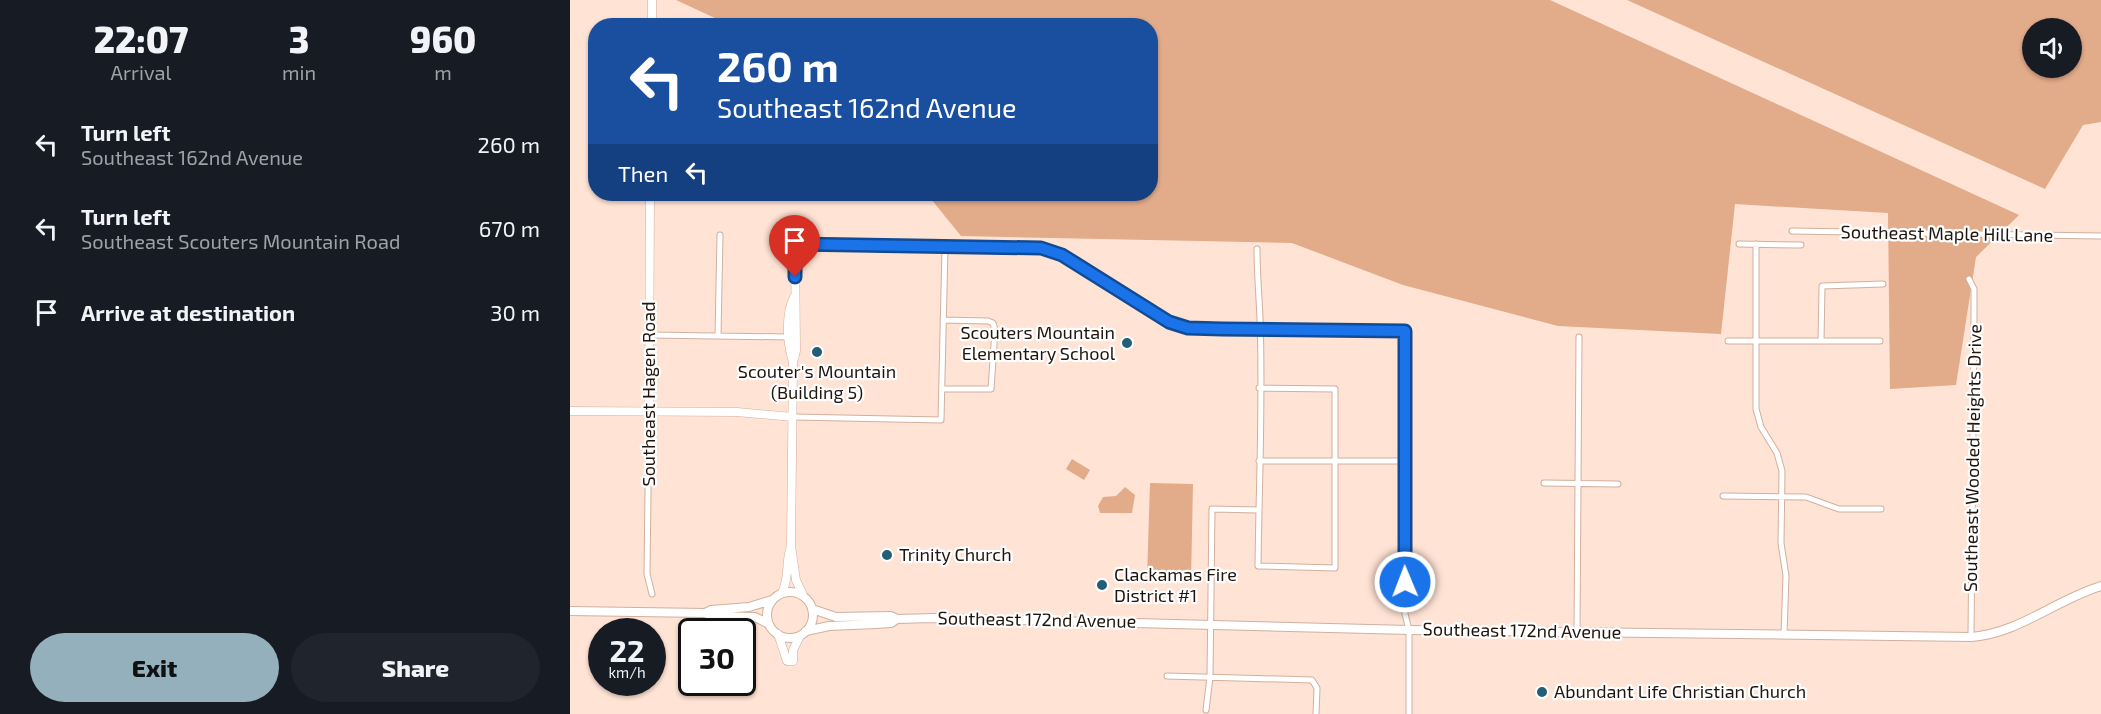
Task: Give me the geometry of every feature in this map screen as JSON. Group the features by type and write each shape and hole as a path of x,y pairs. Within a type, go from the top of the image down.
{"main road":[{"name":"Southeast 172nd Avenue","path":"812,609 830,616 891,616 897,619 1409,630 1971,637 2007,631 2068,599 2101,586"},
{"path":"705,613 711,610 753,606 772,600 782,593 791,592 802,595 812,609 813,618 803,633"},
{"path":"769,624 767,612 772,600"},
{"path":"570,611 705,613 711,616 755,617 769,624 778,634"},
{"name":"Southeast 172nd Avenue","path":"778,634 791,638 829,626 891,623 897,619"}],"street":[{"path":"652,0 652,18"},
{"name":"Southeast Hagen Road","path":"650,201 647,574 652,594"},
{"name":"Southeast Maple Hill Lane","path":"1792,231 2101,236"},
{"path":"718,336 720,235"},
{"path":"793,362 796,351 795,244 1041,248 1053,251 1169,322 1188,328 1405,331 1405,614 1409,630 1409,714"},
{"path":"1739,244 1801,244"},
{"path":"1756,244 1756,409 1761,427 1777,453 1782,471 1781,543 1786,576 1784,635"},
{"path":"570,411 737,412 793,417 942,420 945,247"},
{"path":"1257,249 1260,330 1259,388 1258,566 1335,567 1335,389 1259,388"},
{"name":"Southeast Wooded Heights Drive","path":"1969,279 1974,289 1971,637"},
{"path":"1821,340 1822,286 1883,284"},
{"path":"794,297 790,306 789,337 793,362 791,546 796,580 802,595"},
{"path":"942,389 991,389 993,323 943,320"},
{"path":"650,335 789,337"},
{"path":"1577,632 1579,338"},
{"path":"1728,341 1880,341"},
{"path":"1259,461 1405,461"},
{"path":"1544,483 1618,484"},
{"path":"1723,496 1810,497 1839,509 1881,509"},
{"path":"1206,710 1210,677 1212,509 1258,510"},
{"path":"782,593 788,580 788,554 791,546"},
{"path":"778,634 787,661 793,661 793,650 803,633"},
{"path":"1167,676 1312,680 1317,688 1316,714"}],"shaded area":[{"path":"676,0 1550,0 2019,215 1976,257 1956,385 1890,389 1888,213 1735,204 1721,334 1558,326 1403,285 1292,243 961,236 933,201 1158,201 1158,18 715,18"},
{"path":"1627,0 2101,0 2101,122 2083,125 2045,189"},
{"path":"1072,459 1090,470 1084,480 1066,469"},
{"path":"1150,483 1193,484 1191,580 1147,579"},
{"path":"1125,487 1135,495 1132,513 1100,513 1098,506 1103,497 1116,496"}],"place":[{"name":"Scouters Mountain Elementary School","path":"1127,343"},
{"name":"Scouter's Mountain (Building 5)","path":"817,352"},
{"name":"Trinity Church","path":"887,555"},
{"name":"Clackamas Fire District #1","path":"1102,585"},
{"name":"Abundant Life Christian Church","path":"1542,692"}],"route":[{"path":"795,277 795,244 1041,248 1062,255 1169,322 1188,328 1405,331 1407,346 1405,582"}]}
